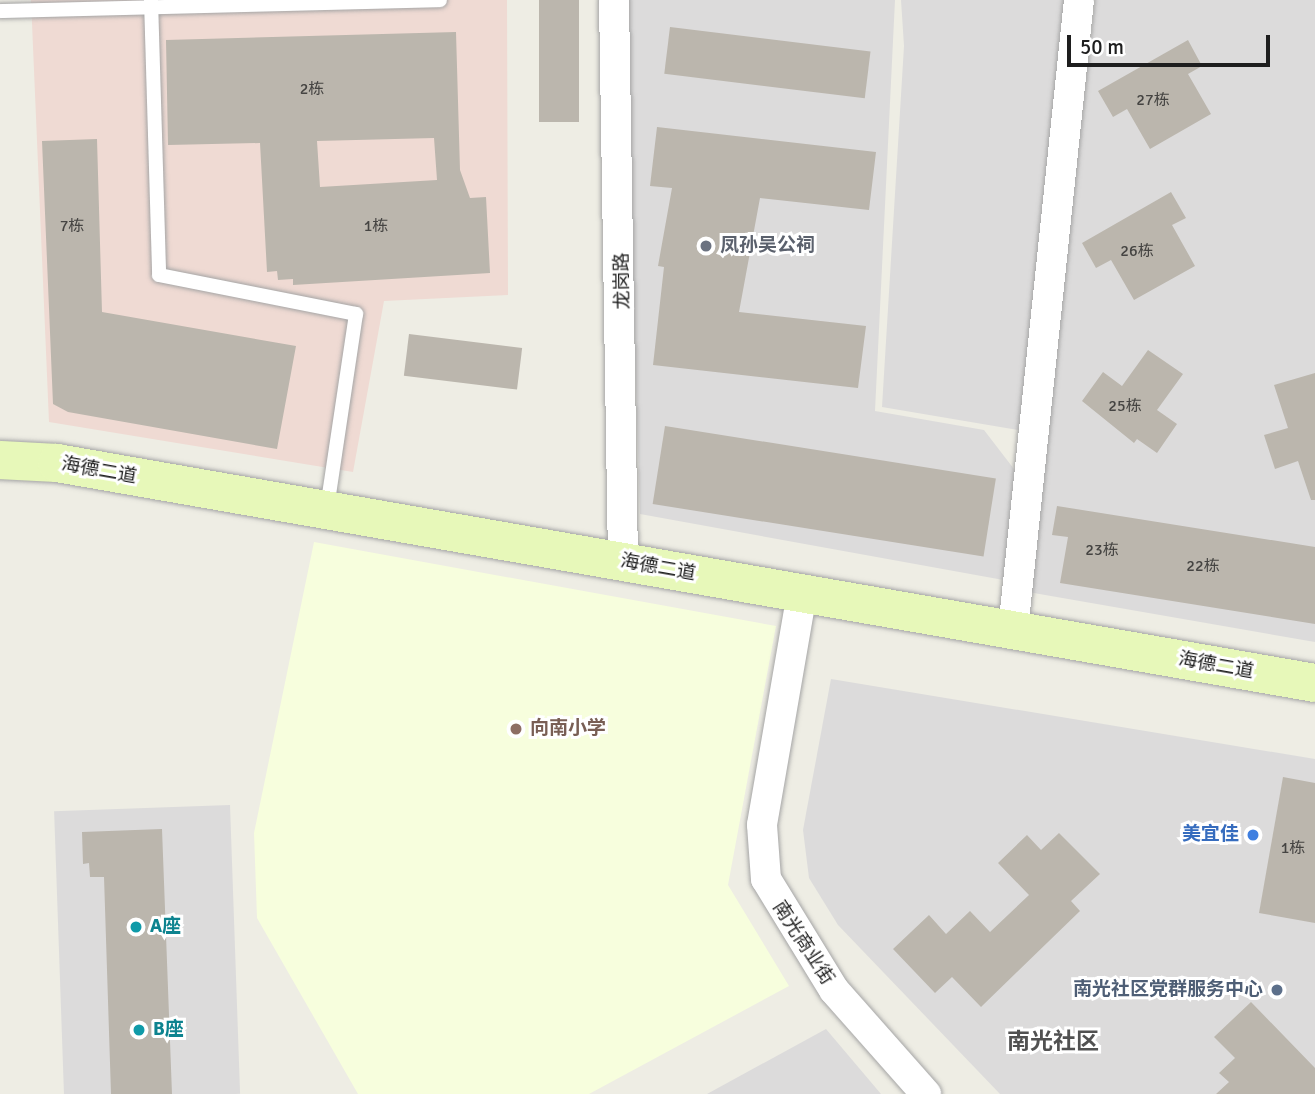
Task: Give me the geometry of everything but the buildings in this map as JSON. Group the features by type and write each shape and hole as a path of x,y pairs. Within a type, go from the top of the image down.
{"street":[{"name":"龙岗路","path":"614,0 623,562"},
{"path":"1013,630 1079,0"},
{"name":"海德二道","path":"0,460 57,463 1315,683"},
{"name":"南光商业街","path":"802,593 762,825 766,878 834,990 926,1094"}],"lane":[{"path":"0,11 151,4 440,0"},
{"path":"151,4 159,275 356,314 327,510"}],"shaded area":[{"path":"31,0 507,0 508,295 384,301 353,472 49,422"},
{"path":"624,0 895,0 875,411 984,430 1024,482 1009,581 640,514"},
{"path":"901,0 1070,0 1036,433 882,407 904,46"},
{"path":"1095,0 1315,0 1315,642 1028,592"},
{"name":"向南小学","path":"314,542 776,626 728,885 789,986 589,1094 358,1094 257,918 254,833"},
{"path":"831,679 1315,759 1315,1094 1000,1094 838,925 809,878 803,830"},
{"path":"230,805 240,1094 64,1094 54,811"},
{"path":"826,1029 881,1094 707,1094"}],"place":[{"name":"凤孙吴公祠","path":"706,246"},
{"name":"向南小学","path":"516,729"},
{"name":"美宜佳","path":"1253,835"},
{"name":"A座","path":"136,927"},
{"name":"南光社区党群服务中心","path":"1277,990"},
{"name":"B座","path":"139,1030"}],"district":[{"name":"南光社区","path":"1053,1042"}]}
